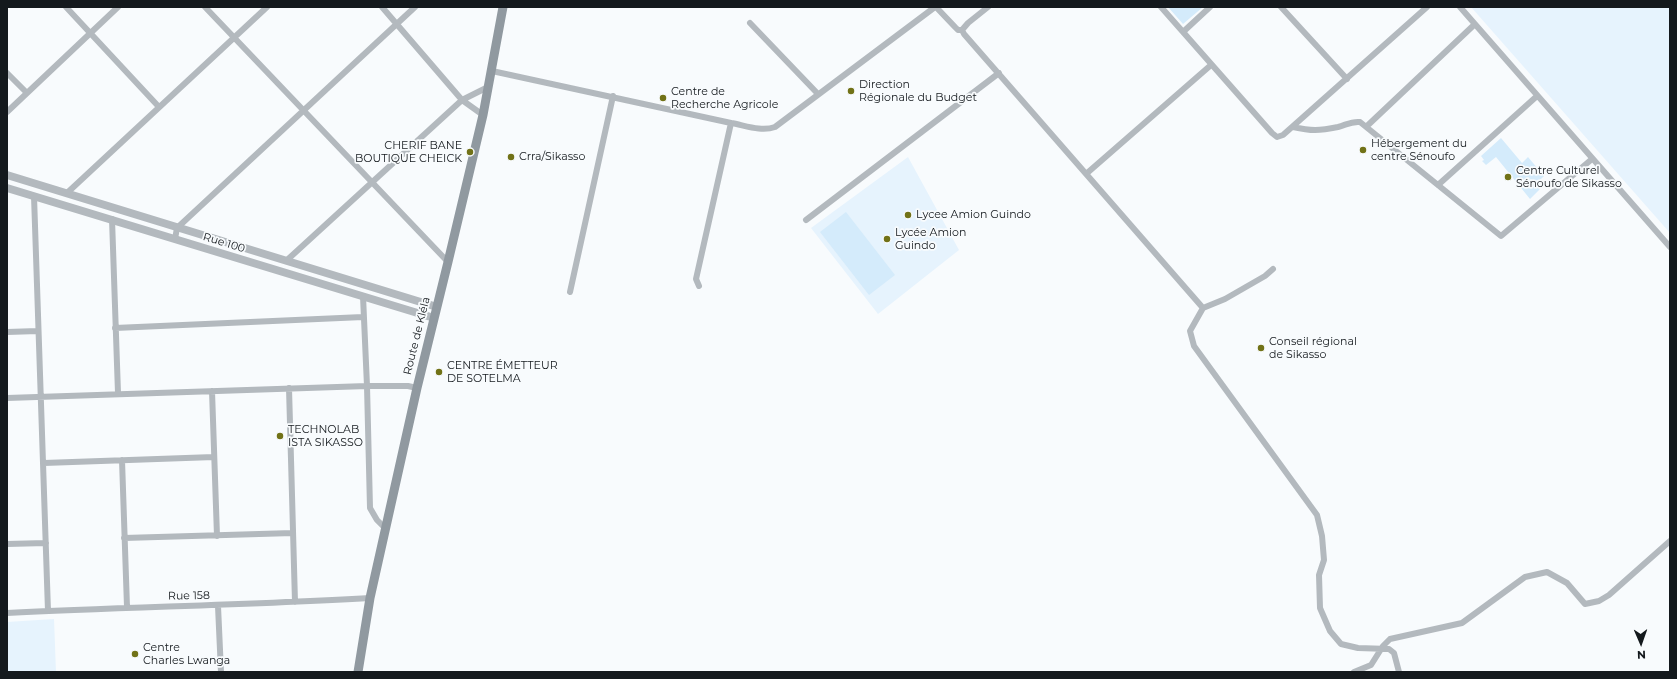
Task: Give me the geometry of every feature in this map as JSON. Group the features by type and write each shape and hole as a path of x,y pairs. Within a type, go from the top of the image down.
{"main road":[{"name":"Route de Kléla","path":"358,672 370,598 417,388 483,115 503,7"}],"street":[{"path":"66,7 159,107"},
{"path":"7,112 118,7"},
{"path":"204,7 448,262"},
{"path":"67,193 267,7"},
{"path":"382,7 462,100 483,115"},
{"path":"175,239 178,228 304,112 414,7"},
{"path":"492,71 764,129 770,129 775,127 936,7 958,30 962,30 1203,308"},
{"path":"962,30 968,23 988,7"},
{"path":"1161,7 1211,65 1277,137 1293,127 1427,7"},
{"path":"1183,32 1210,7"},
{"path":"1281,7 1347,79"},
{"path":"1460,7 1670,247"},
{"path":"750,23 818,94"},
{"path":"1367,126 1475,24"},
{"path":"1086,174 1211,65"},
{"path":"7,73 27,94"},
{"path":"806,220 999,74"},
{"path":"286,262 371,182 462,100 488,86"},
{"path":"570,292 612,96"},
{"path":"1438,185 1537,96"},
{"path":"1293,127 1312,131 1339,127 1352,121 1360,122 1367,126 1501,236 1592,159"},
{"path":"699,286 696,279 731,122"},
{"path":"7,175 286,262 437,307"},
{"name":"Rue 100","path":"7,188 434,318"},
{"path":"34,196 48,611"},
{"path":"112,219 118,393"},
{"path":"1273,269 1265,276 1225,299 1203,308 1190,331 1194,346 1317,515 1322,536 1324,560 1319,575 1320,608 1330,632 1341,644 1358,648 1389,648 1394,653 1399,672"},
{"path":"363,296 370,508 377,520 386,529"},
{"path":"115,328 363,317"},
{"path":"7,332 38,331"},
{"path":"7,398 118,393 367,386 408,386 417,388"},
{"path":"290,388 295,602"},
{"path":"212,391 216,536"},
{"path":"44,463 214,457"},
{"path":"122,460 127,607"},
{"path":"124,538 293,533"},
{"path":"1354,672 1371,665 1381,648 1390,639 1462,623 1525,577 1546,572 1567,583 1585,604 1599,601 1609,595 1670,541"},
{"path":"7,544 46,543"},
{"name":"Rue 158","path":"7,613 127,607 218,606 370,598"},
{"path":"218,606 221,672"}],"shaded area":[{"path":"1168,7 1203,7 1183,24"},
{"path":"1471,7 1670,7 1670,233"},
{"path":"1501,138 1522,163 1528,157 1544,176 1536,184 1540,189 1530,199 1496,157 1486,165 1482,161 1484,160 1481,156"},
{"name":"Lycée Amion Guindo","path":"908,157 959,250 878,314 811,228"},
{"path":"846,212 895,275 869,295 820,232"},
{"path":"54,619 56,672 7,672 7,622"}],"place":[{"name":"Direction Régionale du Budget","path":"851,91"},
{"name":"Centre de Recherche Agricole","path":"663,98"},
{"name":"Hébergement du centre Sénoufo","path":"1363,150"},
{"name":"CHERIF BANE BOUTIQUE CHEICK","path":"470,152"},
{"name":"Crra/Sikasso","path":"511,157"},
{"name":"Centre Culturel Sénoufo de Sikasso","path":"1508,177"},
{"name":"Lycee Amion Guindo","path":"908,215"},
{"name":"Lycée Amion Guindo","path":"887,239"},
{"name":"Conseil régional de Sikasso","path":"1261,348"},
{"name":"CENTRE ÉMETTEUR DE SOTELMA","path":"439,372"},
{"name":"TECHNOLAB ISTA SIKASSO","path":"280,436"},
{"name":"Centre Charles Lwanga","path":"135,654"}]}
